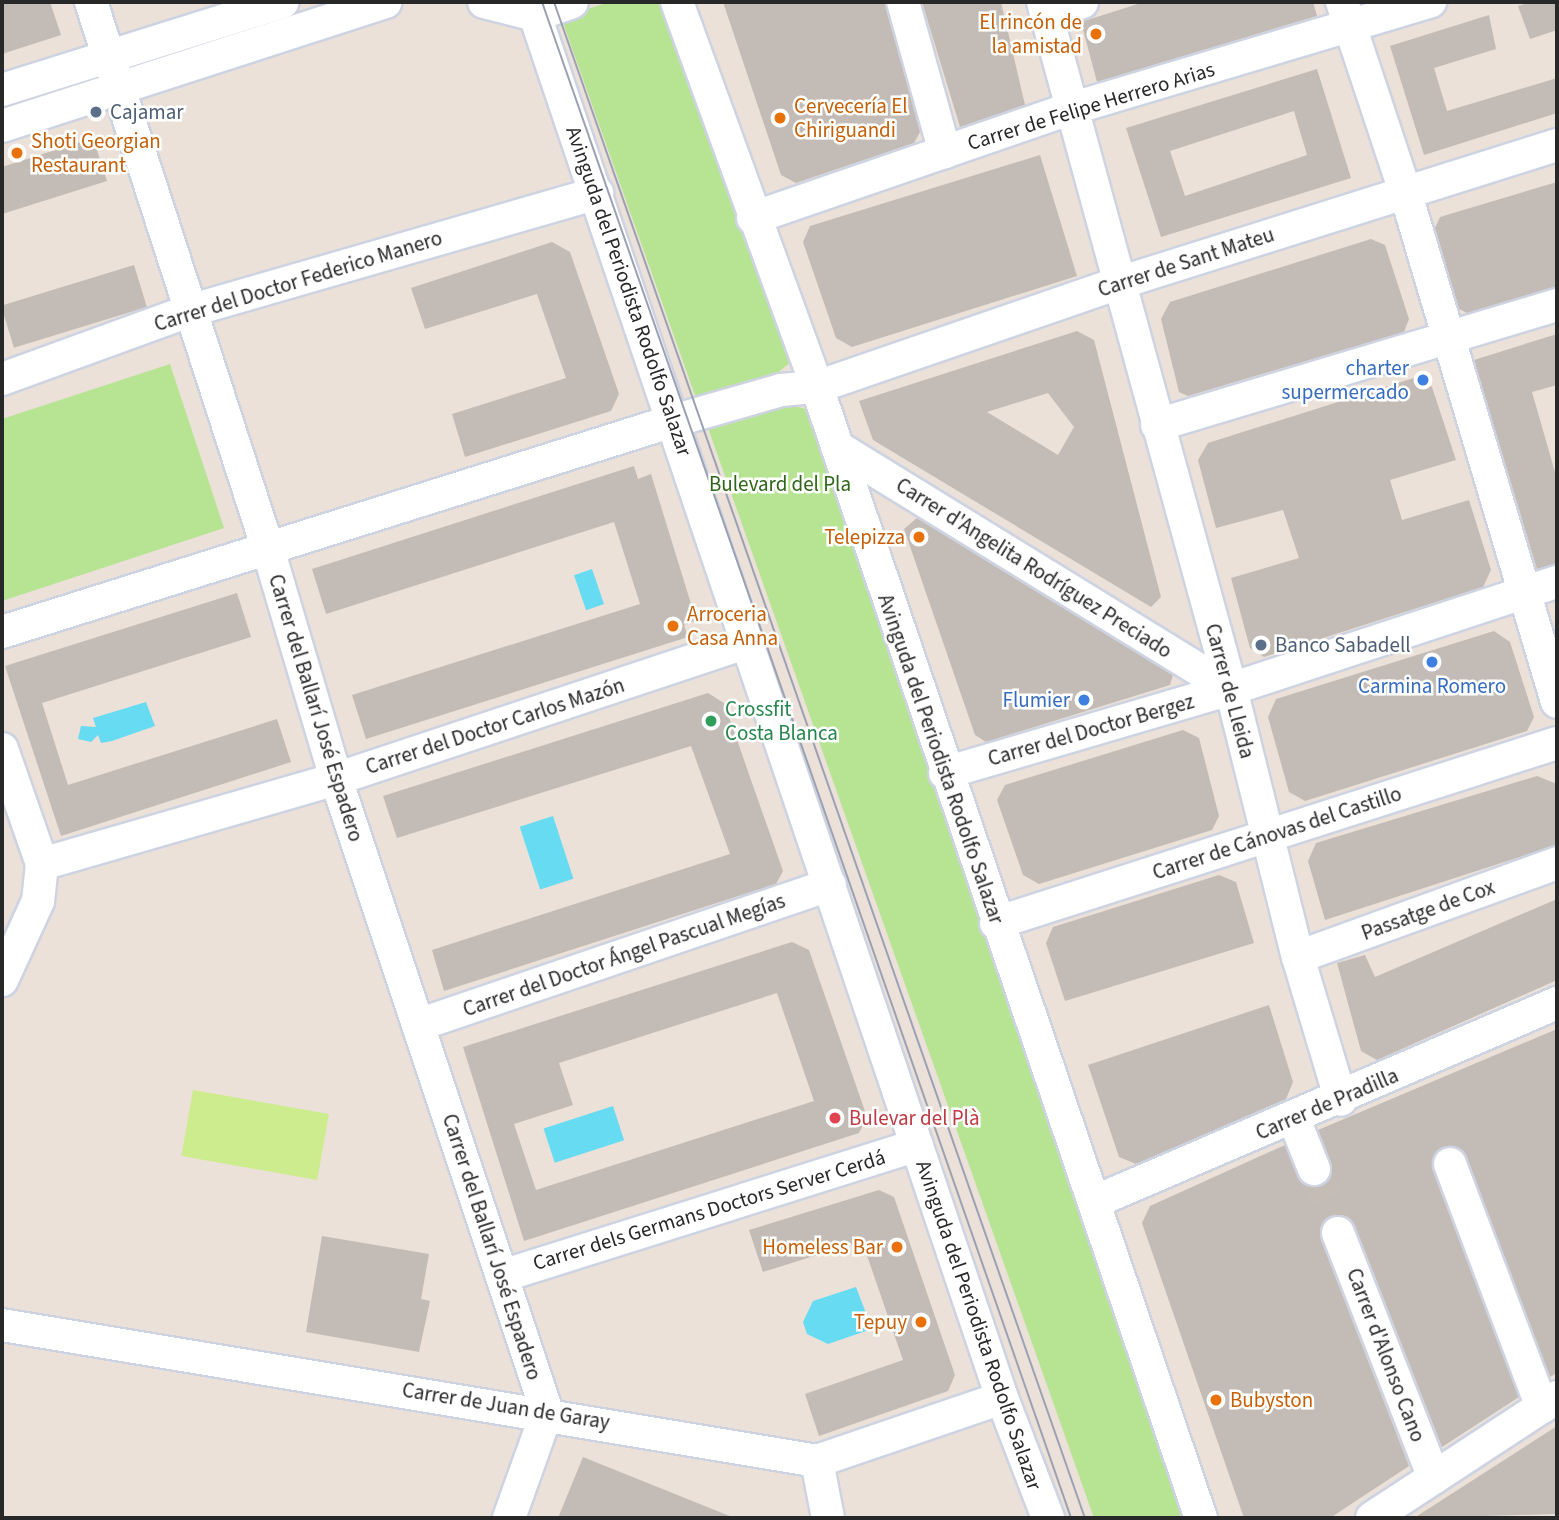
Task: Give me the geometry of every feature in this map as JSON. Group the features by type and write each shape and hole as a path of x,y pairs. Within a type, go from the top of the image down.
{"street":[{"name":"Carrer del Ballarí José Espadero","path":"91,2 268,549 336,779 547,1412"},
{"path":"2,90 282,2"},
{"path":"2,126 385,2"},
{"path":"484,2 535,15 572,2"},
{"name":"Avinguda del Periodista Rodolfo Salazar","path":"677,2 753,218 817,387 945,773 1201,1518"},
{"path":"903,2 945,152"},
{"path":"1045,8 1082,2"},
{"name":"Carrer de Felipe Herrero Arias","path":"753,218 1345,15 1430,2"},
{"name":"Carrer de Lleida","path":"1045,8 1116,284 1231,689 1298,957 1341,1100"},
{"name":"Avinguda del Periodista Rodolfo Salazar","path":"535,15 1002,1398 1048,1518"},
{"path":"1345,15 1405,191 1557,702"},
{"name":"Carrer de Sant Mateu","path":"2,632 673,421 781,390 817,387 1116,284 1557,145"},
{"name":"Carrer del Doctor Federico Manero","path":"2,379 189,311 597,193"},
{"path":"1157,425 1557,305"},
{"name":"Carrer d'Angelita Rodríguez Preciado","path":"837,447 1231,689"},
{"name":"Carrer del Doctor Bergez","path":"945,773 1231,689 1557,582"},
{"name":"Carrer del Doctor Carlos Mazón","path":"42,864 336,779 746,643"},
{"name":"Carrer de Cánovas del Castillo","path":"996,923 1557,743"},
{"path":"2,749 42,864 38,901 2,980"},
{"name":"Passatge de Cox","path":"1298,957 1557,863"},
{"name":"Carrer del Doctor Ángel Pascual Megías","path":"418,1025 830,885"},
{"name":"Carrer de Pradilla","path":"1094,1202 1341,1100 1557,1003"},
{"path":"1294,1119 1314,1169"},
{"name":"Carrer dels Germans Doctors Server Cerdá","path":"502,1276 917,1145"},
{"path":"1386,1515 1434,1478 1549,1402 1450,1164"},
{"name":"Carrer d'Alonso Cano","path":"1338,1233 1434,1478"},
{"name":"Carrer de Juan de Garay","path":"2,1325 547,1412 817,1461 1002,1398"},
{"path":"509,1518 547,1412"},
{"path":"817,1461 828,1518"}],"green space":[{"path":"610,2 667,2 791,362 776,374 697,401 561,17"},
{"path":"170,364 224,528 2,601 2,419"},
{"name":"Bulevard del Pla","path":"780,403 807,409 1188,1518 1094,1518 708,428"},
{"path":"193,1090 329,1114 317,1180 181,1156"}],"water":[{"path":"592,569 604,604 586,610 574,575"},
{"path":"146,702 155,726 101,743 98,735 91,742 78,739 81,726 96,727 93,718"},
{"path":"553,816 573,879 540,890 520,827"},
{"path":"613,1106 624,1140 555,1163 544,1129"},
{"path":"856,1287 872,1329 828,1344 807,1334 803,1322 813,1301"}],"building":[{"path":"2,2 50,2 61,35 2,54"},
{"path":"723,2 885,2 920,132 914,143 796,183 781,175"},
{"path":"922,2 1001,2 1025,105 960,127"},
{"path":"1144,2 1313,2 1317,16 1097,82 1081,22"},
{"path":"1531,2 1557,2 1557,30 1530,39 1518,6"},
{"path":"1489,15 1496,49 1434,68 1447,111 1557,78 1557,113 1424,155 1390,46"},
{"path":"1317,69 1351,178 1161,237 1126,128","holes":["1294,111 1307,155 1185,196 1170,151"]},
{"path":"93,138 107,181 2,214 2,167"},
{"path":"1040,155 1077,276 852,347 836,338 803,242 810,226"},
{"path":"1557,182 1557,287 1467,313 1459,309 1435,228 1440,217"},
{"path":"1371,239 1385,245 1409,319 1404,332 1188,396 1179,392 1161,319 1170,302"},
{"path":"552,242 570,252 619,394 611,411 465,457 452,414 566,378 537,294 425,329 411,288"},
{"path":"134,265 147,307 14,348 2,305"},
{"path":"1077,331 1094,340 1161,597 1151,607 873,440 859,401","holes":["1048,393 1074,427 1058,455 987,412"]},
{"path":"1557,334 1557,385 1532,392 1557,479 1557,564 1537,569 1474,360"},
{"path":"1417,377 1432,387 1456,460 1390,480 1402,520 1469,500 1491,570 1483,587 1264,657 1250,648 1231,578 1299,558 1283,510 1216,528 1198,460 1208,443"},
{"path":"634,466 638,479 651,474 696,620 684,625 688,637 366,739 352,695 640,604 614,522 326,614 312,569"},
{"path":"917,518 1173,675 1170,685 986,742 975,735 904,529"},
{"path":"237,593 251,637 42,703 68,785 277,719 291,762 61,836 5,666"},
{"path":"1494,631 1510,642 1534,717 1527,731 1305,801 1289,792 1268,717 1276,699"},
{"path":"708,693 724,703 783,871 776,884 444,991 432,950 730,854 691,746 397,838 383,796"},
{"path":"1183,730 1199,738 1219,816 1212,830 1039,884 1023,875 997,800 1005,785"},
{"path":"1537,776 1557,784 1557,845 1325,920 1308,861 1316,843"},
{"path":"1219,875 1236,882 1254,943 1065,1001 1046,943 1053,927"},
{"path":"1557,899 1557,980 1377,1060 1361,1051 1337,963 1365,955 1375,977"},
{"path":"792,942 809,950 867,1117 859,1133 524,1241 463,1047","holes":["777,993 814,1101 536,1190 514,1124 573,1105 559,1063"]},
{"path":"1269,1005 1293,1082 1286,1099 1136,1164 1119,1157 1088,1065"},
{"path":"1557,1029 1557,1373 1550,1377 1467,1158 1454,1146 1443,1147 1432,1160 1433,1171 1519,1397 1442,1447 1355,1226 1341,1215 1331,1216 1320,1230 1321,1240 1409,1466 1330,1518 1244,1518 1142,1223 1150,1206 1285,1145 1302,1183 1321,1186 1332,1171 1318,1130"},
{"path":"879,1190 894,1197 955,1375 948,1391 819,1436 805,1394 903,1360 862,1241 763,1272 749,1230"},
{"path":"322,1236 429,1254 421,1299 430,1301 419,1352 306,1332"},
{"path":"1557,1426 1557,1514 1414,1518"},
{"path":"583,1457 732,1517 732,1518 558,1518"}],"tunnel":[{"path":"1314,1169 1338,1233"}],"tram line":[{"path":"542,2 1071,1518"},
{"path":"554,2 1085,1518"}],"place":[{"name":"El rincón de la amistad","path":"1096,34"},
{"name":"Cajamar","path":"96,112"},
{"name":"Cervecería El Chiriguandi","path":"780,118"},
{"name":"Shoti Georgian Restaurant","path":"17,153"},
{"name":"charter supermercado","path":"1423,380"},
{"name":"Telepizza","path":"919,537"},
{"name":"Arroceria Casa Anna","path":"673,626"},
{"name":"Banco Sabadell","path":"1261,645"},
{"name":"Carmina Romero","path":"1432,662"},
{"name":"Flumier","path":"1084,700"},
{"name":"Crossfit Costa Blanca","path":"711,721"},
{"name":"Bulevar del Plà","path":"835,1118"},
{"name":"Homeless Bar","path":"897,1247"},
{"name":"Tepuy","path":"921,1322"},
{"name":"Bubyston","path":"1216,1400"}]}
